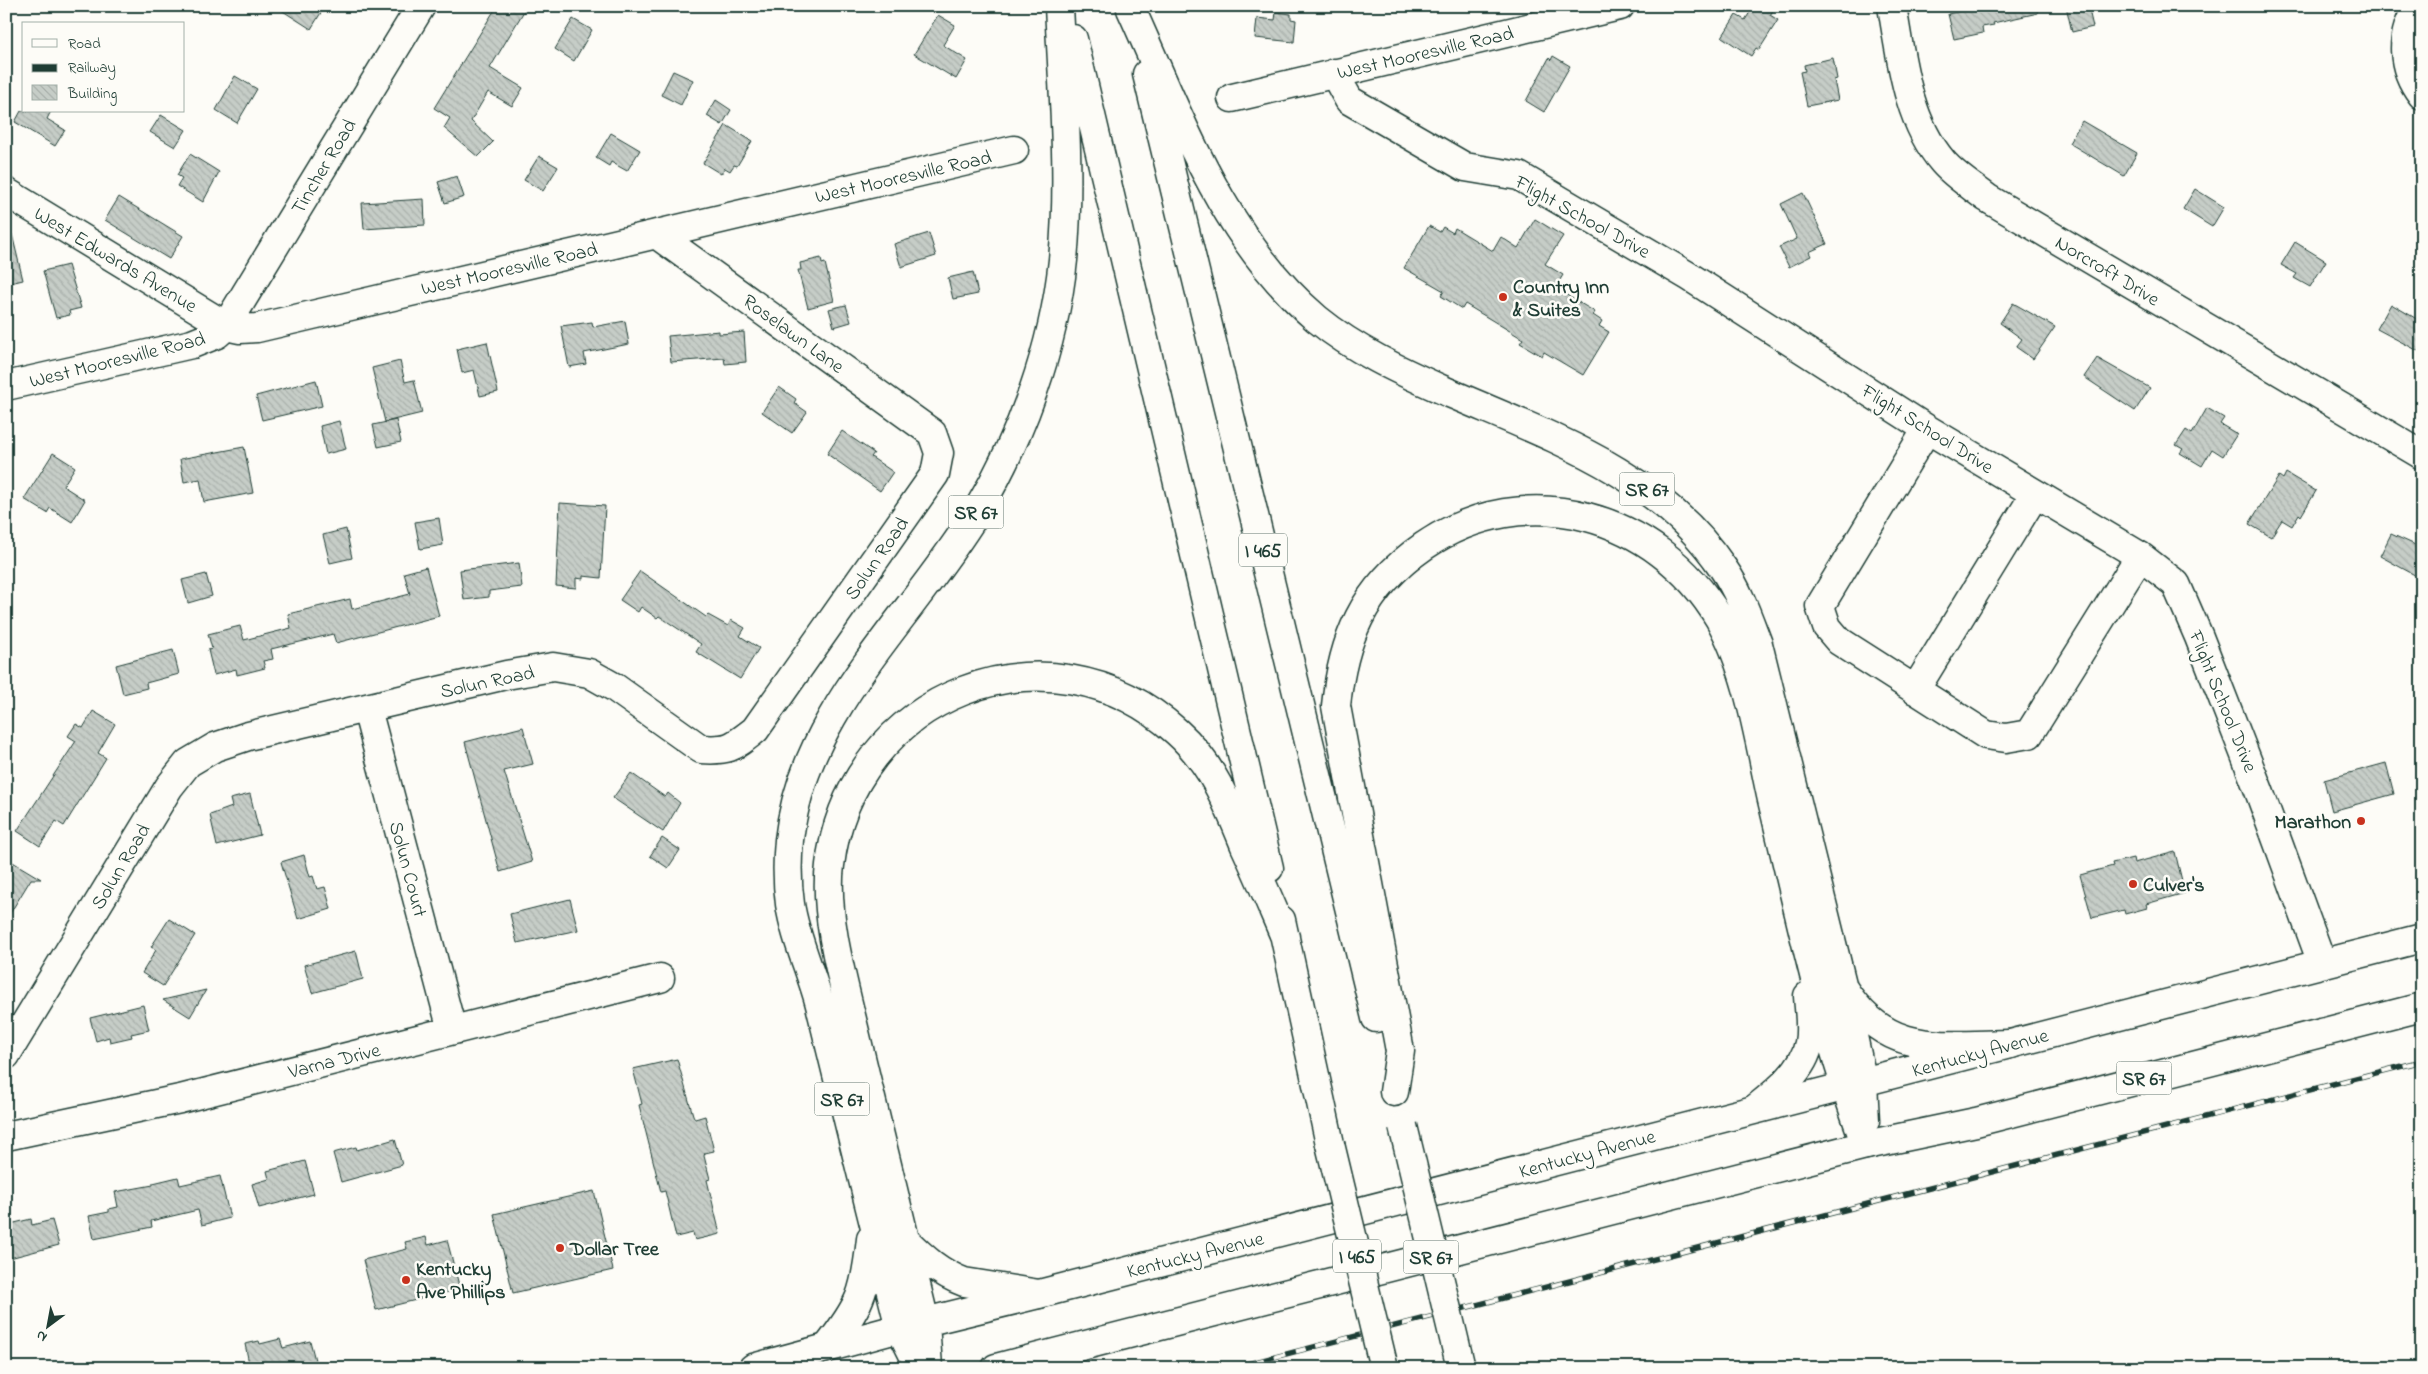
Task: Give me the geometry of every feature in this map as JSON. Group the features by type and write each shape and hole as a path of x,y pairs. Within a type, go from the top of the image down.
{"main road":[{"name":"Tincher Road","path":"226,326 421,6"},
{"name":"SR 67","path":"920,1368 913,1325 872,1222 815,986 790,905 790,836 806,769 828,722 950,552 977,511 1010,447 1036,379 1054,314 1064,245 1066,180 1059,6"},
{"name":"I 465","path":"1065,6 1285,937 1330,1144 1384,1368"},
{"name":"West Mooresville Road","path":"1232,98 1620,6"},
{"name":"Norcroft Drive","path":"1892,6 1901,57 1915,114 1932,147 1943,162 1953,171 1995,203 2422,455"},
{"name":"SR 67","path":"1131,7 1218,196 1251,249 1294,297 1317,319 1371,356 1577,449 1624,474 1669,506 1724,568 1745,608 1758,644 1843,988 1861,1013 1872,1023 1895,1037 1926,1044 2011,1044"},
{"name":"I 465","path":"1131,7 1461,1368"},
{"path":"2414,17 2404,49 2408,73 2413,85 2422,95"},
{"name":"Flight School Drive","path":"1334,73 1349,100 1465,167 1519,176 1690,277 1927,429 2140,556 2176,584 2199,637 2259,791 2322,963"},
{"name":"West Mooresville Road","path":"6,386 204,340 217,334 226,326 240,329 256,328 1014,150"},
{"name":"West Edwards Avenue","path":"6,192 226,326"},
{"name":"Roselawn Lane","path":"656,234 932,433"},
{"path":"1927,429 1820,606 1827,627 1838,641 1986,735 2006,738 2029,734 2140,556"},
{"name":"Solun Road","path":"6,1055 153,812 188,763 215,747 248,736 506,675 553,667 589,673 614,687 701,749 718,750 733,748 755,730 935,474 939,453 932,433"},
{"path":"1915,690 2035,494"},
{"path":"1394,1092 1400,1051 1336,706 1339,678 1346,648 1360,616 1380,584 1408,558 1439,536 1468,523 1502,513 1538,509 1574,513 1610,522 1650,544 1672,560 1696,585 1719,618 1739,666 1807,947 1854,1085"},
{"path":"928,1368 913,1325 905,1240 848,1000 832,922 828,881 836,830 848,797 875,754 898,729 940,700 971,687 1005,679 1057,677 1090,683 1122,694 1151,710 1178,732 1209,769 1224,796 1285,937"},
{"name":"Solun Court","path":"367,709 452,1030"},
{"name":"Kentucky Avenue","path":"753,1368 913,1325 2422,938"},
{"path":"1755,1110 1784,1084 1808,1049 1810,1029 1807,947"},
{"name":"Varna Drive","path":"6,1136 180,1099 660,978"},
{"path":"1843,988 1854,1085 1866,1145"},
{"name":"SR 67","path":"996,1368 1866,1145 1976,1122 2422,1007"},
{"path":"827,1348 849,1321 864,1289 872,1222"},
{"path":"905,1240 926,1261 953,1278 964,1282 1039,1294"}],"building":[{"path":"275,6 325,6 311,29"},
{"path":"497,6 527,6 490,68 523,88 512,106 488,92 471,121 493,142 478,157 444,128 450,118 434,108"},
{"path":"1754,6 1776,6 1770,15 1778,20 1759,50 1756,48 1751,56 1722,37 1736,15 1745,20"},
{"path":"1965,6 2037,6 2038,13 1993,23 1994,25 1982,27 1983,33 1954,39 1948,14 1966,10"},
{"path":"2066,6 2088,6 2093,27 2072,32"},
{"path":"1276,12 1291,14 1291,19 1296,20 1294,42 1255,38 1257,18 1275,20"},
{"path":"938,15 955,25 943,45 967,60 956,79 914,54"},
{"path":"573,19 592,30 574,61 555,49"},
{"path":"1553,56 1570,66 1544,112 1526,101 1549,58 1551,60"},
{"path":"1833,58 1837,79 1834,80 1838,100 1807,106 1800,72 1805,71 1804,65"},
{"path":"673,71 693,80 681,105 661,95"},
{"path":"235,76 257,89 237,123 216,110"},
{"path":"716,100 731,110 722,125 707,116"},
{"path":"21,111 50,112 47,119 65,130 55,146 15,122"},
{"path":"161,115 186,130 175,147 150,132"},
{"path":"2082,121 2137,153 2124,176 2069,143"},
{"path":"726,125 752,141 737,166 734,165 730,171 725,168 721,174 703,163"},
{"path":"611,133 640,150 627,171 611,162 609,166 596,158"},
{"path":"190,154 219,172 203,202 177,186 182,178 177,175"},
{"path":"539,156 558,167 543,191 524,180"},
{"path":"457,176 464,197 445,203 438,182"},
{"path":"2195,189 2224,207 2212,227 2183,209"},
{"path":"1803,193 1827,244 1809,252 1811,256 1789,267 1779,247 1797,239 1781,204"},
{"path":"119,197 183,236 169,259 105,220"},
{"path":"424,199 425,225 364,229 362,203"},
{"name":"Country Inn & Suites","path":"1535,219 1563,236 1545,264 1563,275 1555,288 1595,312 1593,315 1602,321 1599,326 1609,332 1583,375 1544,352 1542,356 1520,343 1523,339 1465,304 1462,309 1441,296 1444,291 1404,268 1429,226 1440,232 1443,227 1453,233 1455,228 1493,251 1501,237 1518,248"},
{"path":"929,233 936,256 901,267 894,244"},
{"path":"6,234 12,234 23,280 6,284"},
{"path":"2295,242 2326,261 2310,287 2294,278 2297,274 2281,265"},
{"path":"821,258 822,264 825,263 834,301 808,308 798,270 801,270 800,263"},
{"path":"68,265 81,308 69,311 70,315 56,318 43,271"},
{"path":"973,272 978,294 953,299 948,278"},
{"path":"2013,303 2055,327 2033,359 2016,347 2022,339 2000,323"},
{"path":"2391,304 2422,322 2422,353 2377,329"},
{"path":"846,305 851,322 834,327 829,309"},
{"path":"625,321 629,344 584,353 586,364 569,367 561,326 592,322 593,327"},
{"path":"719,331 719,334 744,332 746,362 725,364 724,358 671,362 668,336"},
{"path":"487,342 498,392 480,396 474,370 462,373 457,349"},
{"path":"2097,358 2150,388 2135,411 2084,377"},
{"path":"400,361 405,382 414,380 422,413 385,422 372,368"},
{"path":"316,380 322,406 262,420 256,396"},
{"path":"779,387 796,399 794,403 807,412 792,433 762,412"},
{"path":"2207,408 2224,418 2220,424 2237,434 2223,456 2212,449 2202,466 2180,453 2183,449 2176,445 2186,430 2192,434"},
{"path":"396,420 401,442 378,447 373,425"},
{"path":"339,421 346,449 326,454 320,426"},
{"path":"842,431 874,453 871,457 893,472 880,491 827,454"},
{"path":"244,447 253,493 204,502 200,479 184,482 180,459"},
{"path":"53,453 75,467 63,486 85,500 72,522 50,508 47,513 24,499"},
{"path":"2286,473 2316,491 2301,516 2299,514 2292,526 2282,520 2271,537 2249,524 2279,476 2283,479"},
{"path":"560,503 605,506 601,578 583,576 583,579 576,578 576,588 556,586"},
{"path":"439,518 443,545 420,549 415,522"},
{"path":"346,529 352,558 330,563 323,535"},
{"path":"2391,534 2422,548 2422,579 2380,556"},
{"path":"519,563 522,587 489,591 489,597 464,600 460,570"},
{"path":"426,567 439,616 336,643 333,634 271,649 273,659 263,661 265,668 237,675 236,669 214,675 208,650 212,649 208,634 240,626 244,640 291,628 288,614 350,599 352,609 410,594 404,573"},
{"path":"640,571 706,617 708,615 728,626 731,620 745,628 740,636 759,648 740,679 696,652 701,644 659,616 657,618 641,607 638,612 620,600"},
{"path":"206,574 212,596 188,603 182,580"},
{"path":"173,650 179,674 146,683 147,688 123,694 116,665"},
{"path":"93,711 115,724 98,753 106,758 64,826 56,821 40,846 17,831 76,741 68,736 76,724 83,728"},
{"path":"523,727 533,764 504,771 532,862 500,872 465,742"},
{"path":"2386,763 2394,794 2332,811 2324,780"},
{"path":"631,773 665,797 668,793 680,803 663,832 613,798"},
{"path":"250,794 260,835 217,846 210,815 232,807 230,799"},
{"path":"662,838 680,850 668,868 650,856"},
{"name":"Culver's","path":"2175,852 2185,893 2146,904 2147,908 2125,914 2124,910 2092,918 2080,875 2113,866 2112,863 2133,858 2134,863"},
{"path":"304,855 310,877 313,876 317,889 325,887 331,909 298,919 281,862"},
{"path":"6,858 41,879 31,879 6,920"},
{"path":"570,899 578,930 517,943 510,914"},
{"path":"169,919 195,935 163,986 142,973 156,950 151,947"},
{"path":"356,951 363,979 312,993 304,965"},
{"path":"206,990 190,1017 163,1000"},
{"path":"143,1005 149,1030 131,1034 132,1037 110,1042 109,1037 96,1041 90,1018"},
{"path":"677,1059 693,1115 695,1119 705,1116 714,1151 705,1153 704,1156 710,1179 707,1180 720,1234 695,1240 693,1233 676,1237 665,1191 661,1192 639,1105 642,1104 633,1069"},
{"path":"395,1139 402,1165 341,1182 333,1153 356,1147 357,1150"},
{"path":"305,1161 314,1194 259,1208 252,1184 269,1179 267,1171"},
{"path":"220,1176 230,1218 202,1225 198,1210 151,1221 152,1227 94,1239 89,1216 109,1212 109,1209 118,1207 115,1192 153,1185 153,1183 178,1177 180,1185"},
{"path":"594,1191 613,1270 513,1293 494,1214"},
{"path":"31,1219 32,1225 52,1220 59,1245 6,1259 6,1225"},
{"path":"426,1237 428,1245 447,1240 460,1289 376,1310 363,1260 407,1249 405,1242"},
{"path":"280,1339 283,1348 310,1341 315,1360 284,1368 250,1368 245,1344 259,1341 260,1344"}],"railway":[{"path":"1232,1368 2422,1061"}],"place":[{"name":"Country Inn & Suites","path":"1503,297"},
{"name":"Marathon","path":"2361,821"},
{"name":"Culver's","path":"2133,884"},
{"name":"Dollar Tree","path":"560,1248"},
{"name":"Kentucky Ave Phillips","path":"406,1280"}]}
